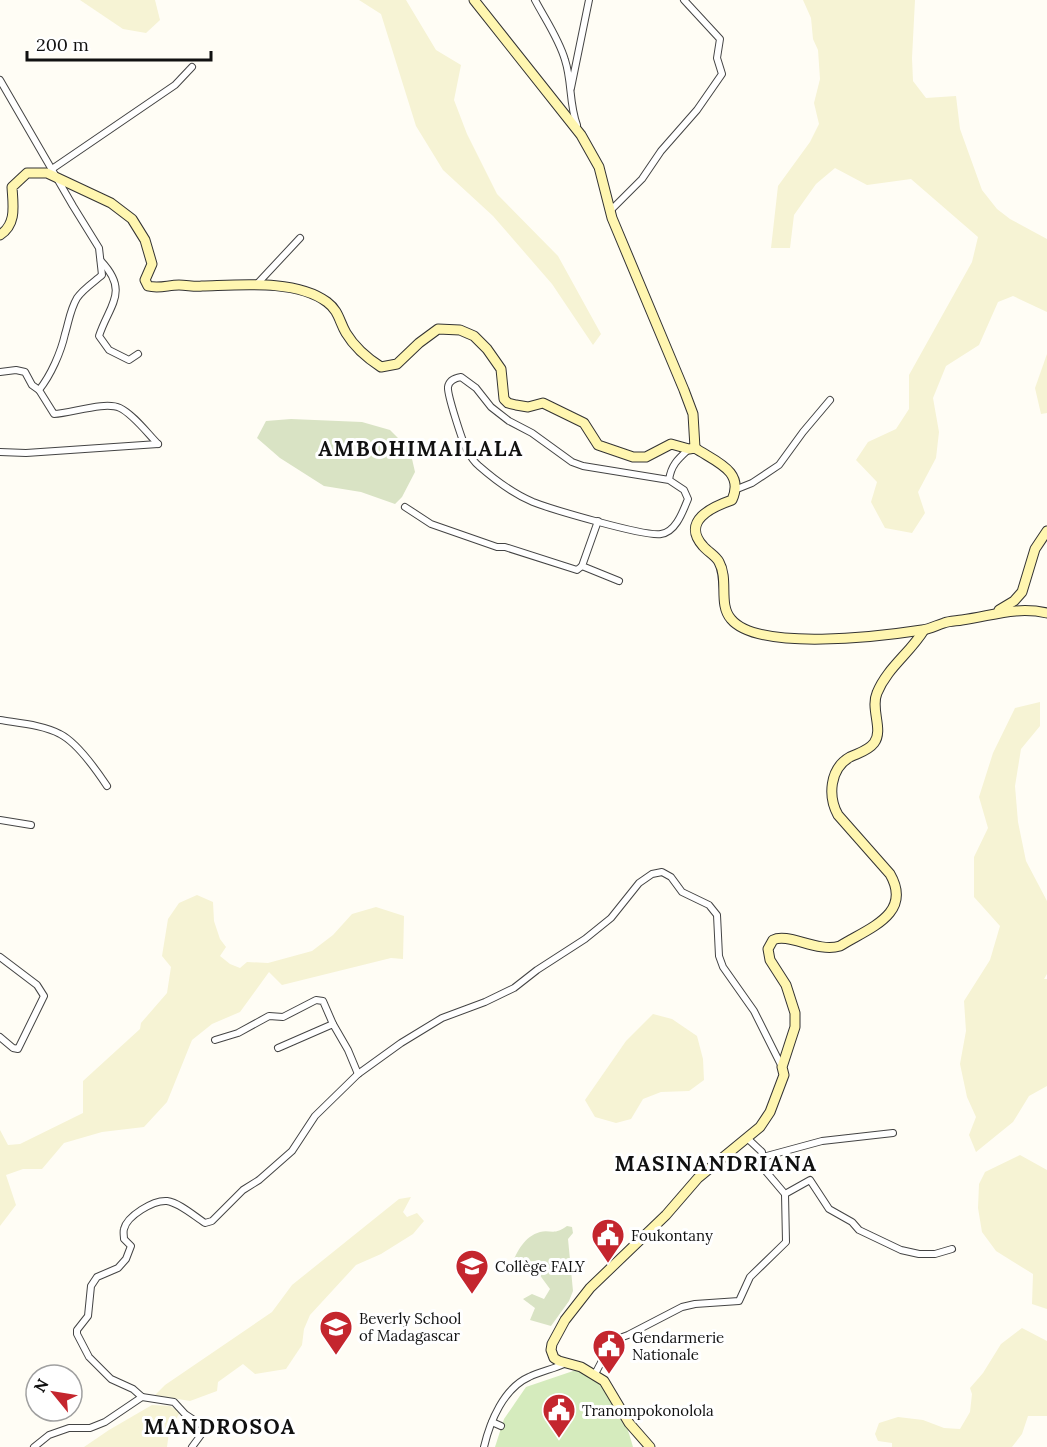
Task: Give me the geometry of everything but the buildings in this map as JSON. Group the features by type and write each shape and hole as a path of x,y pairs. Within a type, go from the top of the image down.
{"street":[{"path":"475,0 581,135"},
{"path":"534,0 565,59 572,112 581,135 599,167 610,211 693,414 692,449 670,469 669,480"},
{"path":"571,92 589,0"},
{"path":"610,211 642,179 661,151 697,110 722,74 717,58 720,39 684,0"},
{"path":"54,173 175,85 192,67"},
{"path":"0,80 99,248 102,275 79,295 68,317 65,334 56,358 46,381 39,390"},
{"path":"0,235 6,231 13,219 12,187 27,173 54,173 111,203 132,219 145,240 152,264 146,280 148,286 156,288 178,285 257,285 311,293 328,302 339,313 345,331 362,354 381,368 397,364 438,329 460,330 474,336 487,349 501,369 504,399 508,403 528,406 543,403 584,423 598,445 633,458 646,457 671,444 692,449 729,470 734,478 737,489 732,500 705,512 698,521 696,529 702,545 719,562 726,610 732,620 754,633 770,637 845,639 924,630 942,623 1019,610 1047,614"},
{"path":"257,285 300,238"},
{"path":"100,261 110,270 116,288 113,307 99,336 109,350 129,360 138,354"},
{"path":"0,372 16,370 25,372 54,414 118,406 158,444 0,453"},
{"path":"461,377 476,388 491,407 572,462 583,466 669,480 684,489 688,499 673,528 662,534 648,533 598,521 532,501 500,483 477,465 465,447 447,389 450,382 461,377"},
{"path":"737,489 752,483 779,465 830,400"},
{"path":"405,507 431,525 577,570 582,566 598,521"},
{"path":"995,613 1014,601 1022,592 1035,549 1047,531"},
{"path":"582,566 619,580"},
{"path":"782,1066 795,1027 795,1013 786,985 770,960 768,949 770,944 779,936 822,948 840,946 887,916 897,901 897,888 890,874 838,815 833,805 831,791 842,764 874,743 878,732 874,706 876,694 886,675 924,630"},
{"path":"0,720 20,722 60,734 90,762 107,786"},
{"path":"0,820 31,825"},
{"path":"192,1447 206,1428 185,1414 174,1402 142,1397 133,1389 111,1378 89,1357 77,1334 77,1330 88,1316 92,1286 97,1277 118,1268 129,1252 131,1246 124,1239 124,1229 127,1224 144,1207 167,1202 181,1207 205,1223 212,1221 243,1190 260,1180 292,1151 315,1116 357,1074 442,1018 514,988 585,939 611,918 639,883 652,874 662,872 670,877 682,892 709,905 717,915 719,956 723,967 754,1011 782,1066 784,1075 770,1112 760,1126 698,1178 671,1210 600,1277 579,1300 552,1344 551,1350 554,1358 595,1374 608,1386 629,1423 650,1447"},
{"path":"0,957 37,985 44,996 18,1049 13,1048 0,1037"},
{"path":"215,1040 238,1033 269,1016 283,1017 316,1000 324,1000 357,1074"},
{"path":"278,1048 333,1024"},
{"path":"763,1157 822,1140 893,1133"},
{"path":"595,1374 605,1354 617,1339 682,1307 739,1301 750,1277 786,1242 785,1194 763,1168 762,1152 747,1138"},
{"path":"785,1194 810,1180 829,1209 852,1222 859,1230 901,1250 919,1254 935,1254 952,1249"},
{"path":"484,1447 492,1422 507,1394 516,1384 566,1363"},
{"path":"34,1447 49,1435 69,1428 90,1428 105,1422 142,1397"},
{"path":"492,1422 501,1426"}],"shaded area":[{"path":"80,0 155,0 160,20 146,33 123,29"},
{"path":"359,0 406,0 436,50 461,65 454,100 467,134 497,194 558,256 601,334 593,345 552,284 493,216 443,170 416,126 381,14"},
{"path":"803,0 915,0 913,81 926,98 956,96 960,129 982,190 997,209 1010,219 1047,239 1047,312 1013,296 998,302 979,345 946,366 933,398 939,432 936,458 918,492 925,513 912,533 885,528 871,502 877,482 856,460 868,442 896,429 909,409 909,375 972,262 978,237 911,179 867,185 835,168 816,184 794,215 790,248 771,248 778,186 810,142 819,124 814,103 820,79 818,50 813,39 811,18"},
{"path":"1047,354 1047,413 1041,414 1035,388"},
{"path":"1040,702 1040,726 1021,749 1015,786 1018,822 1026,861 1047,901 1047,974 1044,979 1047,979 1047,1086 1029,1096 1013,1122 976,1152 969,1135 976,1117 967,1097 960,1064 966,1031 964,1001 990,960 1000,926 974,897 974,857 988,828 979,797 993,753 1015,708"},
{"path":"197,895 213,902 214,921 220,939 226,947 220,956 240,968 247,962 268,963 312,951 333,935 352,914 376,907 404,916 403,959 391,958 282,985 269,972 240,1012 212,1024 192,1040 167,1102 144,1127 102,1132 64,1143 42,1169 23,1169 6,1175 16,1205 0,1226 0,1130 8,1145 20,1144 83,1113 83,1081 140,1029 141,1023 167,993 171,967 162,956 168,919 179,903"},
{"path":"653,1014 672,1019 697,1036 703,1059 704,1080 689,1091 661,1092 643,1099 631,1119 616,1123 595,1117 585,1100 626,1041"},
{"path":"1020,1155 1047,1170 1047,1309 1032,1304 1033,1274 996,1251 982,1232 978,1208 979,1184 985,1172"},
{"path":"411,1197 403,1212 407,1217 417,1213 424,1221 413,1234 381,1254 356,1265 310,1315 304,1329 302,1345 286,1369 255,1374 243,1364 218,1382 217,1391 190,1401 155,1395 165,1385 272,1312 292,1285 399,1199"},
{"path":"1022,1328 1047,1341 1047,1416 1028,1416 1022,1434 1012,1447 892,1447 892,1443 878,1441 875,1434 879,1423 898,1417 923,1420 944,1428 960,1429 970,1412 972,1394 970,1388 983,1373 1001,1344"},
{"path":"152,1405 170,1406 180,1412 169,1432 167,1447 84,1447 109,1430"}],"green space":[{"path":"291,419 362,422 390,430 410,450 415,472 402,497 395,504 361,492 324,486 280,458 257,438 266,421"},
{"path":"567,1226 572,1227 573,1233 568,1239 573,1291 569,1301 551,1326 530,1320 535,1308 523,1299 532,1294 544,1299 550,1289 539,1274 537,1262 530,1261 524,1267 516,1270 512,1265 519,1250 530,1237 543,1231 559,1231"},
{"path":"576,1370 599,1384 615,1401 625,1421 633,1447 495,1447 504,1419 526,1387"}],"place":[{"name":"Foukontany","path":"608,1264"},
{"name":"Collège FALY","path":"472,1295"},
{"name":"Beverly School of Madagascar","path":"336,1356"},
{"name":"Gendarmerie Nationale","path":"609,1375"},
{"name":"Tranompokonolola","path":"559,1439"}],"district":[{"name":"AMBOHIMAILALA","path":"421,448"},
{"name":"MASINANDRIANA","path":"716,1163"},
{"name":"MANDROSOA","path":"220,1426"}]}
